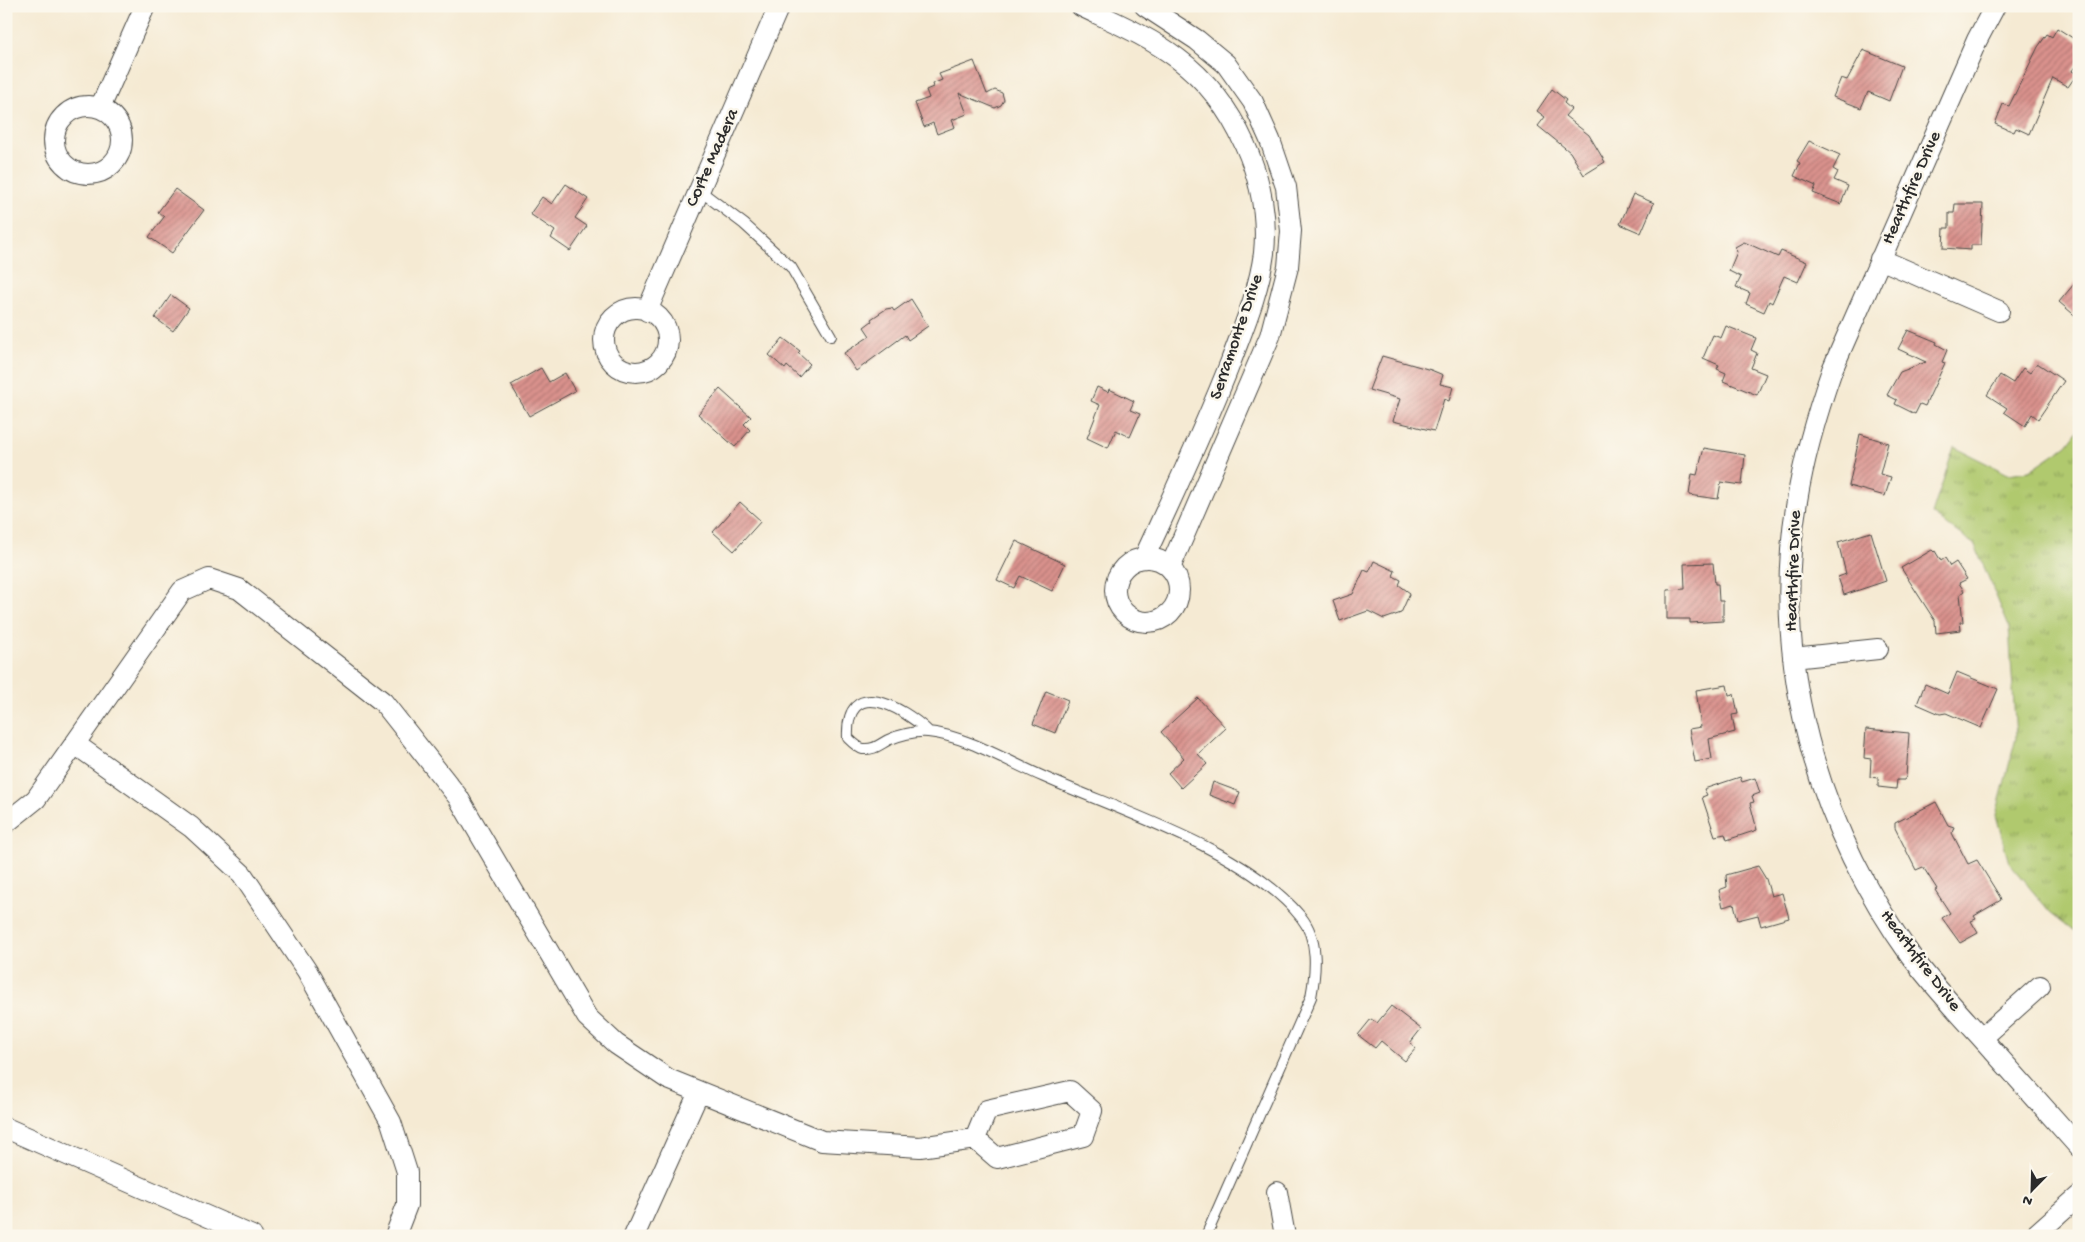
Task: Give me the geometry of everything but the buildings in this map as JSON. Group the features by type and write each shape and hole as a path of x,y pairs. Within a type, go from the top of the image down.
{"street":[{"path":"100,108 145,6"},
{"name":"Corte Madera","path":"647,311 779,6"},
{"name":"Serramonte Drive","path":"1081,6 1152,41 1178,58 1206,83 1231,116 1250,156 1263,206 1264,252 1251,306 1218,395 1144,558"},
{"name":"Serramonte Drive","path":"1145,6 1197,40 1226,64 1253,102 1270,140 1286,187 1291,231 1288,267 1270,336 1170,568"},
{"name":"Hearthfire Drive","path":"1995,6 1977,40 1832,370 1807,450 1796,502 1791,554 1790,586 1793,658 1799,700 1814,762 1840,833 1883,915 1913,958 2079,1147"},
{"path":"1256,179 1281,174"},
{"path":"1880,260 1999,311"},
{"path":"1218,395 1240,404"},
{"path":"1144,558 1154,558 1170,568 1176,577 1179,587 1174,608 1156,621 1146,622 1135,620 1119,606 1115,596 1115,585 1118,575 1124,566 1144,558"},
{"path":"6,823 36,800 182,591 209,579 238,589 383,702 458,797 588,1017 616,1044 668,1079 822,1141 920,1147 976,1139"},
{"path":"1793,658 1878,649"},
{"path":"75,744 191,827 242,874 307,971 392,1122 407,1172 407,1205 395,1236"},
{"path":"1982,1038 2040,986"},
{"path":"1070,1091 1092,1111 1083,1136 997,1158 976,1139 987,1110 1070,1091"},
{"path":"634,1236 699,1092"},
{"path":"6,1128 252,1236"},
{"path":"1277,1192 1285,1236"},
{"path":"2034,1236 2079,1196"}],"lane":[{"path":"699,190 744,224 791,267 831,336"},
{"path":"929,732 905,713 873,700 864,700 855,707 847,722 848,738 861,748 874,748 889,740 912,732 929,732 967,743 1227,858 1277,892 1301,917 1309,929 1315,957 1311,997 1206,1236"}],"green space":[{"path":"2079,429 2078,934 2050,912 2009,863 1996,815 2016,738 2009,627 1975,545 1932,514 1954,447 2008,474 2029,471 2067,445"}]}
